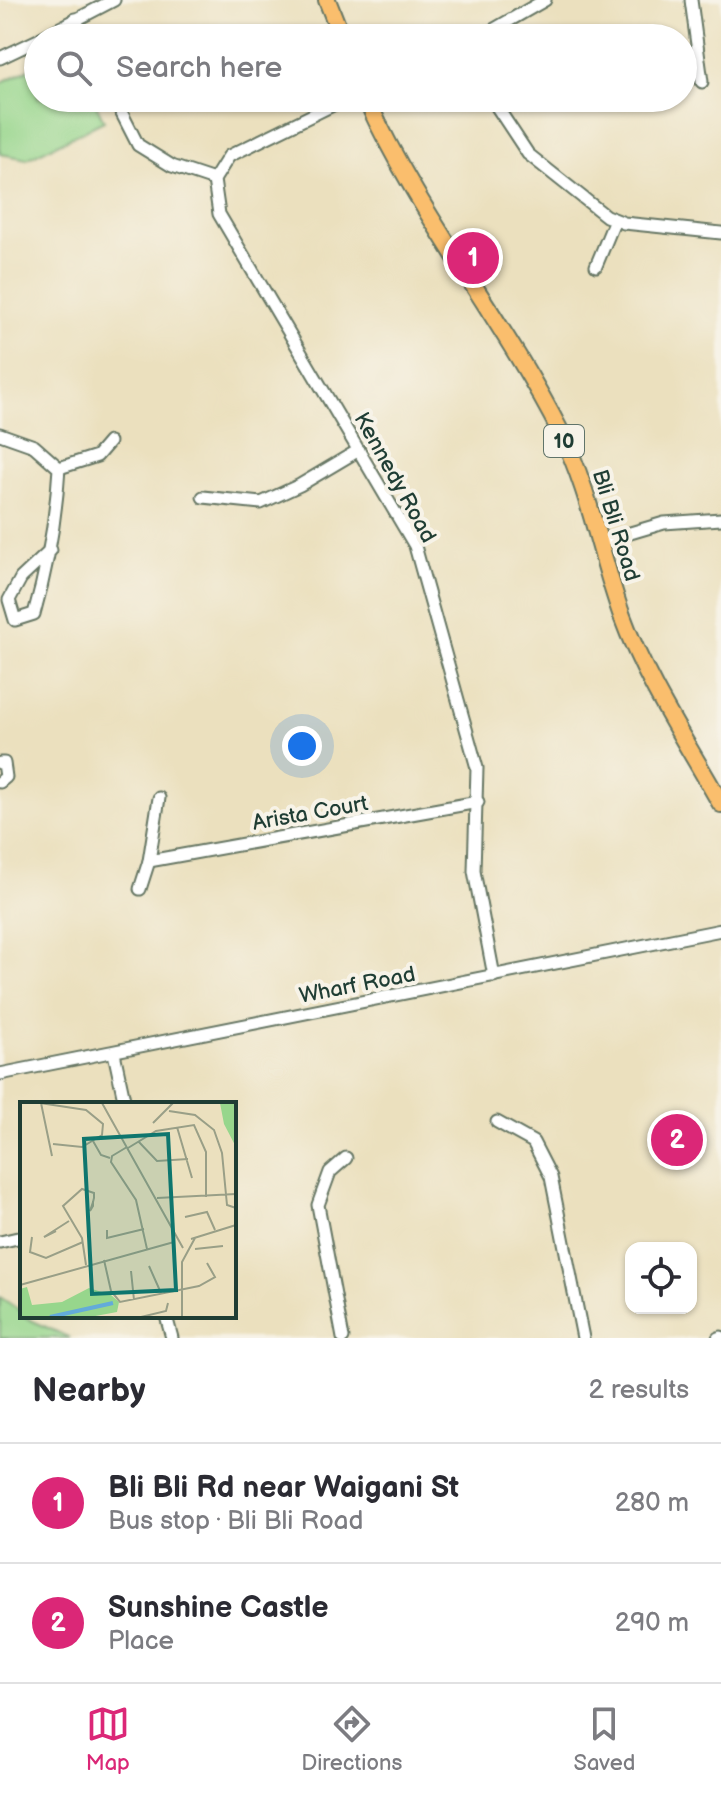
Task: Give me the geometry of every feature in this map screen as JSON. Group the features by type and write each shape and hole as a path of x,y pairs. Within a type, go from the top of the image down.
{"main road":[{"path":"327,0 337,24"},
{"name":"Bli Bli Road","path":"375,112 412,188 561,433 584,487 632,640 721,804"}],"street":[{"path":"66,24 114,0"},
{"path":"503,24 545,0"},
{"path":"691,0 694,24"},
{"path":"75,19 78,24"},
{"path":"697,45 702,82"},
{"path":"0,58 24,47"},
{"path":"121,112 138,145 172,166 214,180 229,156 319,112"},
{"path":"500,112 528,154 597,210 615,220 721,233"},
{"name":"Kennedy Road","path":"214,180 219,214 415,546 477,768 474,871 494,976"},
{"path":"596,266 615,220"},
{"path":"0,434 34,446 59,468"},
{"path":"59,468 97,456 109,442"},
{"path":"203,497 261,503 300,485 359,450"},
{"path":"51,550 21,578 9,600 15,620 34,614 51,550 59,468"},
{"path":"600,542 664,523 721,519"},
{"path":"0,763 4,763 6,777 0,782"},
{"path":"140,889 149,861 159,798"},
{"name":"Arista Court","path":"149,861 478,802"},
{"name":"Wharf Road","path":"0,1074 721,930"},
{"path":"114,1053 125,1102"},
{"path":"497,1122 533,1142 551,1177 583,1338"},
{"path":"343,1338 318,1205 330,1172 346,1158"},
{"path":"0,1242 20,1237"},
{"path":"167,1318 172,1338"}],"green space":[{"path":"24,72 24,112 100,112 104,121 27,159 0,154 0,83"},
{"path":"0,1297 20,1311 20,1318 70,1338 0,1338"}],"place":[{"name":"Bli Bli Rd near Waigani St","path":"473,258"},
{"name":"Sunshine Castle","path":"677,1140"}]}
